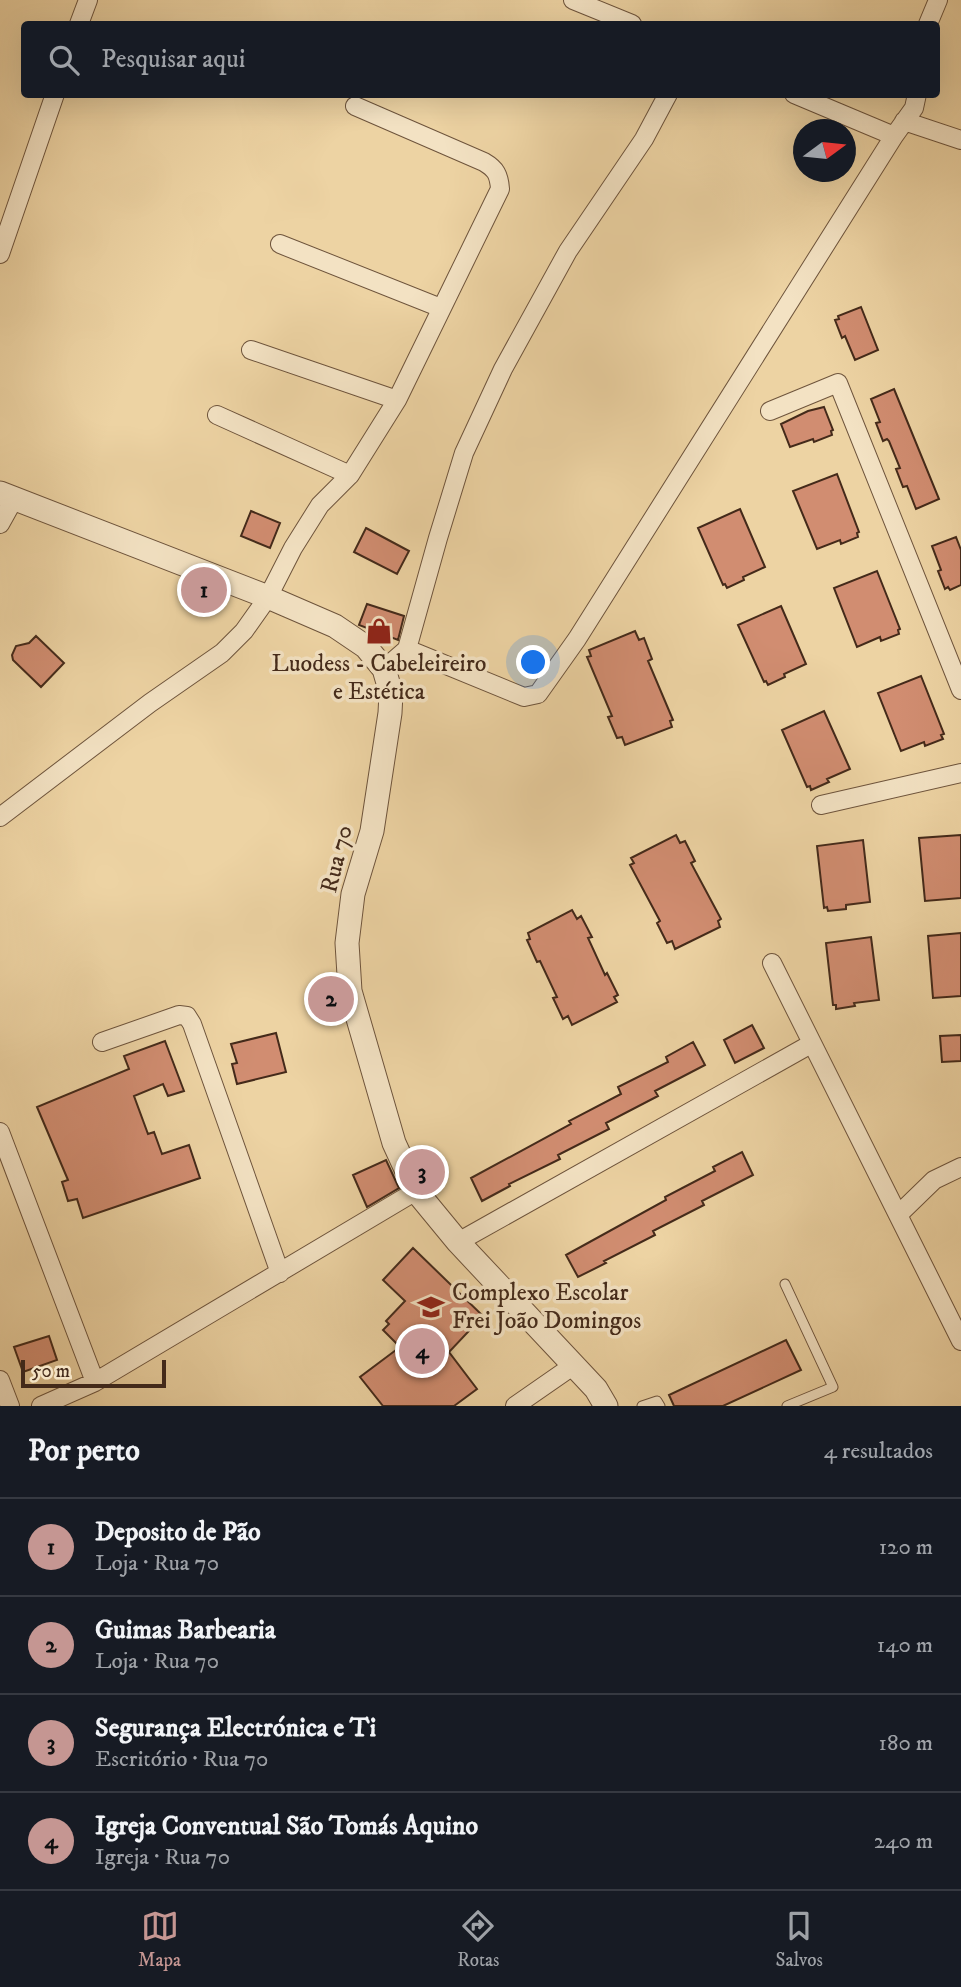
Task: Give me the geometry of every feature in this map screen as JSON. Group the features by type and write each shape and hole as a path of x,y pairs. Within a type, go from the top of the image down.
{"street":[{"path":"80,21 88,0"},
{"path":"573,0 601,5 627,21"},
{"path":"929,21 938,0"},
{"path":"0,254 54,98"},
{"path":"0,524 7,496 268,597 335,626 352,636 376,657 384,669 407,649 464,453 503,369 568,251 643,139 666,98"},
{"path":"806,98 899,129 961,140"},
{"path":"407,649 524,696 538,694 577,639 914,108 917,98"},
{"path":"0,817 150,703 222,653 244,631 268,597 293,548 320,505 350,475 397,400 500,189 499,177 495,169 484,162 355,106"},
{"path":"280,244 441,308"},
{"path":"251,350 397,400"},
{"path":"770,411 838,383 961,690"},
{"path":"217,415 350,475"},
{"name":"Rua 70","path":"384,669 389,680 390,713 372,831 353,894 347,943 349,991 394,1143 416,1191 458,1242 596,1389 606,1406"},
{"path":"821,805 961,773"},
{"path":"772,963 961,1342"},
{"path":"102,1042 178,1016 187,1016 280,1273"},
{"path":"458,1242 811,1044"},
{"path":"0,1132 95,1382"},
{"path":"899,1214 934,1180 961,1167"},
{"path":"41,1406 95,1382 416,1191"},
{"path":"515,1406 574,1365"},
{"path":"0,1380 10,1406"}],"lane":[{"path":"785,1284 832,1387 787,1406"},
{"path":"642,1406 657,1401 660,1406"}],"building":[{"path":"861,307 878,350 855,360 835,320 839,319 838,316"},
{"path":"894,389 939,499 916,509 907,486 903,487 896,469 900,468 889,441 883,441 876,423 880,422 871,399"},
{"path":"824,407 833,430 832,435 790,447 781,424 808,411"},
{"path":"837,474 859,532 858,537 841,544 840,540 817,549 793,491"},
{"path":"740,509 765,567 727,588 723,585 698,528"},
{"path":"251,511 280,523 270,548 241,536"},
{"path":"366,528 409,551 397,574 354,552"},
{"path":"956,537 961,550 961,585 950,590 948,587 945,589 932,546"},
{"path":"877,571 900,629 899,634 881,641 880,637 857,647 834,588"},
{"path":"367,604 404,616 398,640 359,625"},
{"path":"781,606 806,664 768,685 764,682 738,625"},
{"path":"635,631 639,640 644,638 652,659 648,661 673,720 670,721 672,727 625,745 622,737 617,738 608,717 612,716 587,657 591,656 589,650"},
{"path":"36,636 64,663 41,687 13,660 12,655 16,646 29,643"},
{"path":"921,676 944,734 941,735 943,739 925,746 924,742 901,751 878,693"},
{"path":"824,711 850,769 811,790 810,786 807,787 782,730"},
{"path":"676,835 680,843 685,841 695,861 691,863 721,919 718,921 720,927 675,949 672,941 667,943 657,923 660,921 630,865 634,863 631,858"},
{"path":"961,835 961,898 925,901 919,838"},
{"path":"863,840 870,902 828,911 827,907 824,908 817,846"},
{"path":"572,910 577,919 581,916 592,937 588,938 605,975 607,973 618,995 614,997 617,1002 572,1025 568,1016 563,1019 553,998 557,997 527,940 530,939 528,933"},
{"path":"961,933 961,996 933,998 928,936"},
{"path":"871,937 879,1000 854,1003 855,1006 836,1009 836,1005 833,1005 826,943"},
{"path":"752,1025 764,1048 735,1063 724,1040"},
{"path":"276,1033 286,1072 237,1084 232,1064 237,1063 231,1044"},
{"path":"961,1035 961,1061 942,1062 940,1036"},
{"path":"165,1041 184,1091 168,1096 163,1084 134,1096 148,1134 154,1132 162,1154 189,1145 200,1178 83,1218 77,1199 68,1201 62,1182 68,1180 37,1107 129,1069 124,1056"},
{"path":"693,1042 705,1065 655,1091 658,1096 606,1123 609,1129 558,1155 560,1159 509,1184 510,1186 482,1201 471,1178 621,1094 618,1087 668,1062 666,1057"},
{"path":"742,1152 753,1175 702,1201 704,1205 653,1231 655,1235 578,1277 566,1255 666,1200 665,1197 715,1171 713,1167"},
{"path":"386,1160 399,1188 367,1207 353,1175"},
{"path":"413,1248 483,1316 449,1352 477,1389 454,1406 383,1406 360,1377 400,1347 383,1330 389,1324 386,1321 405,1301 383,1280"},
{"path":"49,1336 57,1360 23,1372 14,1347"},
{"path":"786,1340 801,1370 723,1406 674,1406 669,1395"}],"place":[{"name":"Deposito de Pão","path":"204,590"},
{"name":"Luodess - Cabeleireiro e Estética","path":"379,631"},
{"name":"Guimas Barbearia","path":"331,999"},
{"name":"Segurança Electrónica e Ti","path":"422,1172"},
{"name":"Complexo Escolar Frei João Domingos","path":"431,1307"},
{"name":"Igreja Conventual São Tomás Aquino","path":"422,1351"}]}
